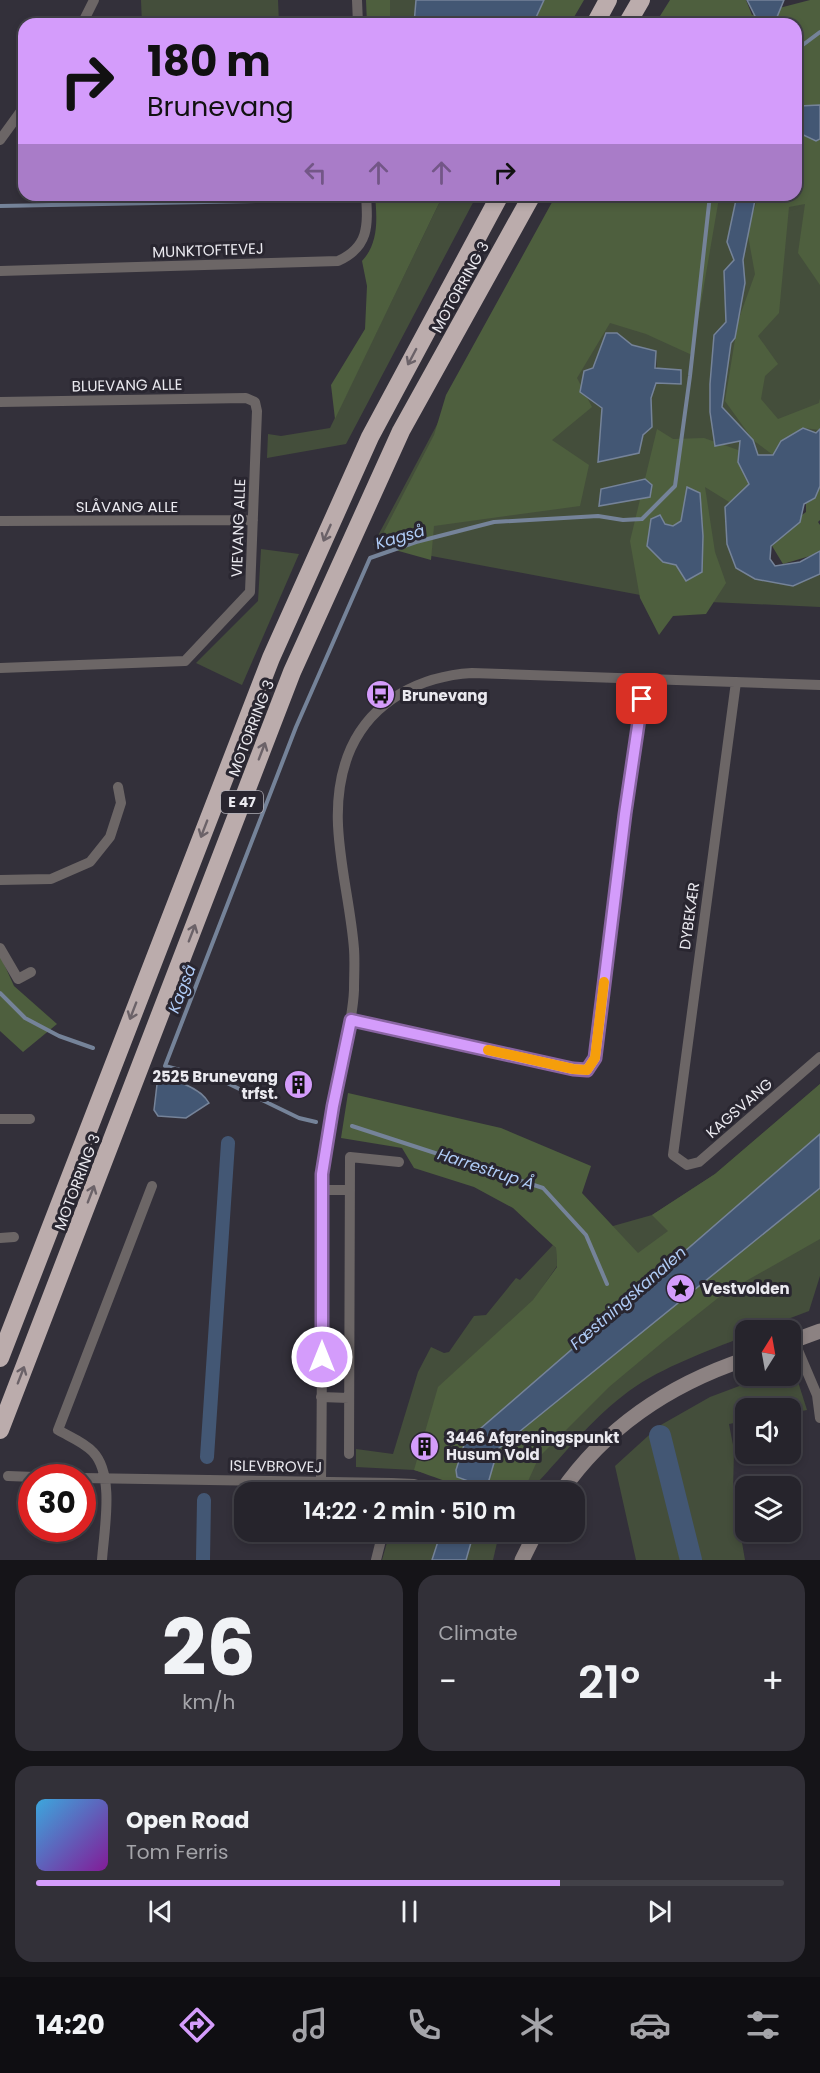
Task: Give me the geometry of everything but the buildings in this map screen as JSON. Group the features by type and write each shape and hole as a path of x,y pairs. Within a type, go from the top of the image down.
{"highway":[{"path":"598,18 608,0"},
{"path":"630,18 641,0"},
{"name":"MOTORRING 3","path":"0,1358 271,658 370,437 497,201"},
{"name":"MOTORRING 3","path":"0,1430 292,672 401,431 529,201"}],"street":[{"path":"85,18 94,0"},
{"path":"357,0 358,18"},
{"path":"0,140 18,115"},
{"name":"MUNKTOFTEVEJ","path":"0,271 338,261 357,249 363,240 367,226 366,201"},
{"name":"BLUEVANG ALLE","path":"0,402 246,398 255,402"},
{"name":"VIEVANG ALLE","path":"0,668 185,661 250,592 257,411 255,402"},
{"name":"SLÅVANG ALLE","path":"0,521 253,520"},
{"path":"321,1481 322,1174 354,993 354,949 339,851 338,807 345,766 352,746 378,710 410,688 434,678 453,674 820,685"},
{"path":"351,1020 573,1069 587,1070 595,1058 625,814 646,679"},
{"name":"DYBEKÆR","path":"673,1155 736,682"},
{"path":"0,880 51,879 90,862 110,837 121,803 118,787"},
{"path":"0,948 18,979 31,972"},
{"name":"KAGSVANG","path":"673,1155 687,1165 699,1162 820,1058"},
{"path":"0,1119 30,1119"},
{"path":"349,1454 350,1157 399,1162"},
{"path":"102,1560 106,1479 96,1454 87,1446 58,1430 152,1186"},
{"path":"322,1190 350,1191"},
{"path":"0,1238 14,1238"},
{"path":"801,1338 820,1331"},
{"path":"801,1361 818,1396 820,1418"},
{"path":"569,1482 591,1455 637,1414 690,1381 735,1363"},
{"path":"321,1398 349,1398"},
{"path":"8,1476 18,1476"},
{"name":"ISLEVBROVEJ","path":"96,1479 331,1482"},
{"path":"376,1560 381,1542"},
{"path":"522,1560 531,1542"}],"green space":[{"path":"141,0 278,0 279,18 142,18"},
{"path":"366,0 390,0 390,18 367,18"},
{"path":"390,0 416,0 414,18 390,18"},
{"path":"544,0 584,0 574,18 536,18"},
{"path":"670,0 746,0 752,15 810,0 820,0 820,120 802,120 802,18 659,18"},
{"path":"802,129 820,137 820,285 798,253 805,204 789,207 779,313 758,336 778,364 765,376 761,399 778,419 819,403 820,398 820,430 803,428 773,455 753,440 725,401 738,321 755,274 747,230 757,201 802,201"},
{"path":"820,139 820,429 816,434 773,455 758,455 722,407 731,343 735,338 745,283 743,260 755,201 802,201 802,181"},
{"path":"375,201 440,201 335,419 331,385 365,329 367,286 362,261 368,254 374,238"},
{"path":"440,201 474,201 346,444 267,458 268,434 281,436 330,428"},
{"path":"553,201 718,201 692,355 646,334 610,323 577,378 592,407 552,440 589,465 580,506 434,526 431,560 377,545 434,435 446,395"},
{"path":"556,201 736,201 727,242 734,260 724,271 726,322 715,446 741,441 727,544 793,586 820,574 820,607 667,600 373,545","holes":["607,333 617,333 632,345 656,351 657,382 651,398 652,427 643,435 639,453 598,462 602,408 584,371 593,368"]},
{"path":"657,429 673,439 704,438 741,451 755,467 752,494 734,505 705,487 715,552 726,583 706,614 673,616 659,635 640,598 630,541"},
{"path":"820,479 820,520 818,522 820,525 820,553 783,564 772,546 785,528 806,512 806,497"},
{"path":"261,549 299,554 242,685 196,663 258,601"},
{"path":"0,955 14,986 57,1024 23,1052 0,1031"},
{"name":"Vestvolden","path":"820,1084 820,1276 809,1311 785,1320 735,1320 735,1340 656,1374 629,1391 577,1439 538,1482 454,1482 414,1470 356,1467 356,1449 393,1454 418,1372 431,1347 444,1353 449,1352 474,1316 486,1315 516,1278 520,1280 553,1245 556,1248 557,1266 536,1297 613,1226 652,1215 715,1174"},
{"name":"Vestvolden","path":"820,1084 820,1239 723,1294 664,1341 609,1387 539,1457 528,1482 448,1482 414,1470 438,1387 533,1300 557,1267 556,1248 513,1208 474,1187 414,1168 402,1148 341,1138 348,1093 501,1128 591,1166 582,1193 638,1253 668,1231 652,1215 715,1174"},
{"path":"739,1386 799,1386 807,1410 801,1411 801,1398 735,1398 735,1423 729,1424 734,1450 735,1542 742,1542 745,1560 636,1560 615,1466 659,1426 710,1397"},
{"path":"387,1542 497,1542 493,1560 382,1560"}],"water":[{"path":"416,0 544,0 536,18 414,18"},
{"path":"747,0 784,0 777,17 756,18"},
{"path":"820,105 820,139 816,141 802,134 802,106"},
{"path":"736,201 755,201 743,260 745,283 735,338 731,343 722,407 753,440 758,455 773,455 781,441 803,428 816,433 820,429 820,486 815,498 804,504 800,522 771,546 770,559 775,566 800,562 820,551 820,574 793,586 755,579 736,568 727,544 725,507 749,484 738,462 740,441 715,446 710,412 714,335 726,322 724,271 734,260 727,242"},
{"path":"606,333 617,333 632,345 656,351 655,368 681,370 681,384 656,383 651,398 652,427 643,435 639,453 598,462 602,408 580,392 584,371 593,368"},
{"path":"645,479 652,485 650,497 599,506 601,489"},
{"path":"687,487 700,493 703,536 702,572 686,581 676,565 663,562 647,546 651,519 660,515 665,524 673,526 681,521"},
{"path":"158,1076 193,1088 209,1103 186,1118 158,1116 154,1110"},
{"path":"820,1134 820,1188 498,1449 487,1482 471,1482 457,1477 456,1470 465,1442"},
{"path":"438,1542 471,1542 466,1560 432,1560"}],"waterway":[{"name":"Kagså","path":"802,46 820,32"},
{"path":"0,206 253,201"},
{"name":"Kagså","path":"316,1122 299,1118 225,1082 165,1066 296,727 370,558 416,542 494,522 598,516 623,520 642,519 675,486 709,201"},
{"name":"Harrestrup Å","path":"0,993 25,1018 59,1036 93,1048"},
{"name":"Harrestrup Å","path":"352,1126 543,1188 586,1235 607,1284"},
{"path":"207,1457 228,1143"},
{"name":"Harrestrup Å","path":"660,1436 691,1560"},
{"path":"203,1560 204,1500"}],"slow traffic":[{"path":"488,1050 587,1070 595,1058 604,982"}],"place":[{"name":"Brunevang","path":"381,695"},
{"name":"2525 Brunevang trfst.","path":"299,1085"},
{"name":"Vestvolden","path":"681,1288"},
{"name":"3446 Afgreningspunkt Husum Vold","path":"425,1446"}],"route":[{"path":"322,1357 322,1174 351,1020 573,1069 587,1070 595,1058 625,814 642,699"}],"water label":[{"name":"Fæstningskanalen","path":"628,1298"}]}
